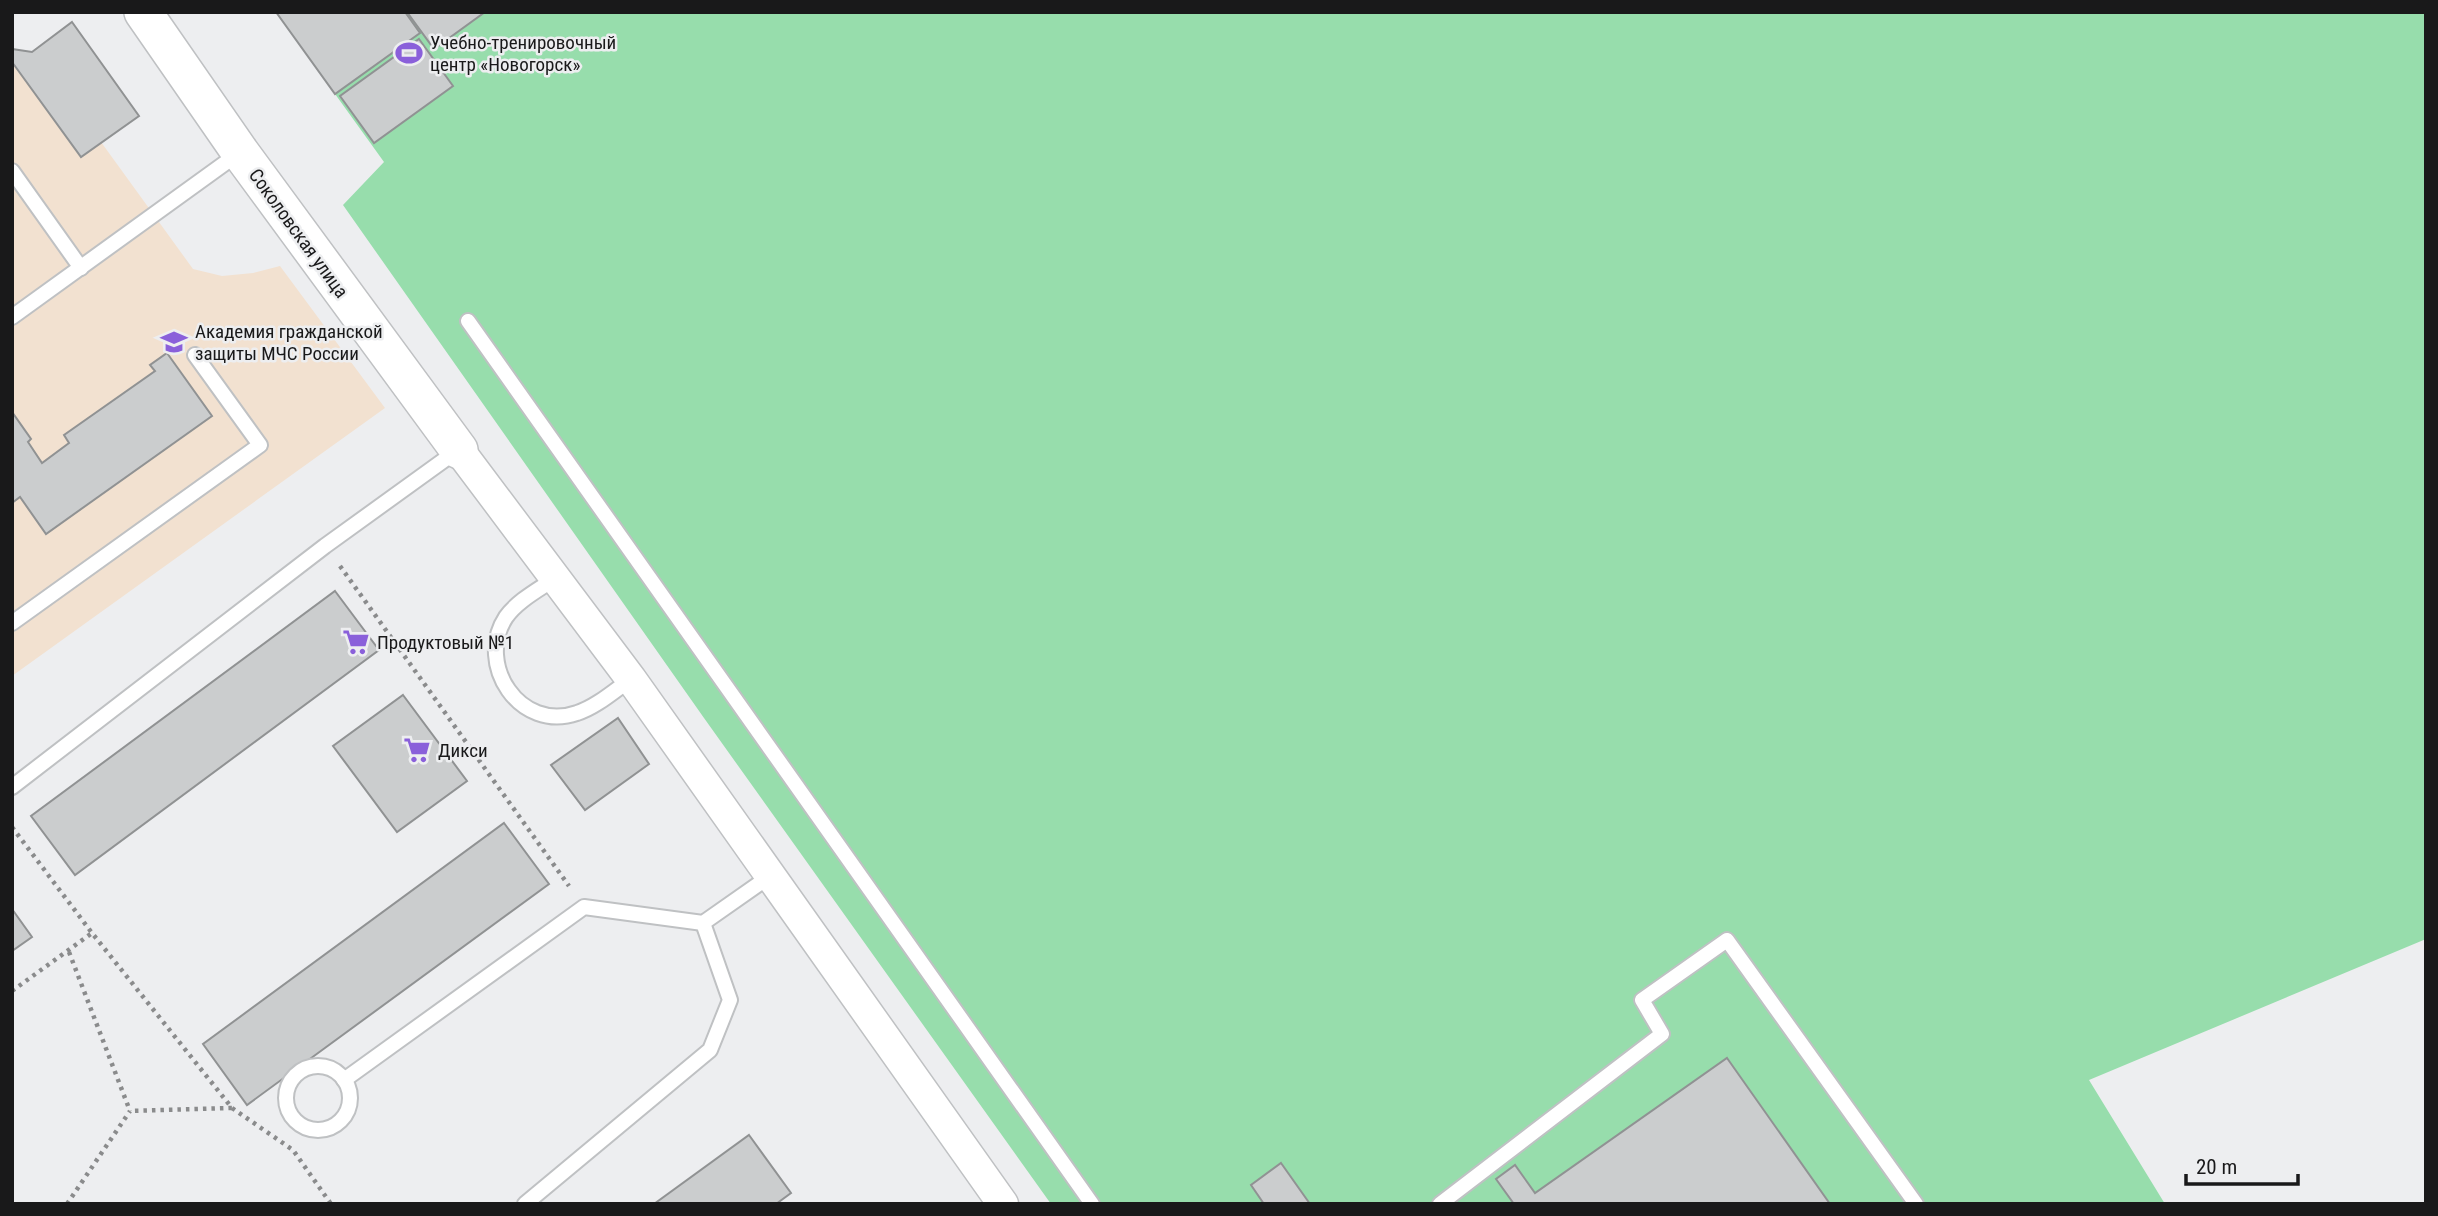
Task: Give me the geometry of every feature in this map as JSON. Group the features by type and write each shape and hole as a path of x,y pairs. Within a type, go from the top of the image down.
{"street":[{"name":"Соколовская улица","path":"144,12 240,152 459,450"},
{"path":"459,450 631,679 1003,1204"}],"lane":[{"path":"12,317 240,152"},
{"path":"12,171 81,268"},
{"path":"468,321 1093,1204"},
{"path":"12,624 260,445 195,355"},
{"path":"12,787 325,546 459,450"},
{"path":"556,577 522,601 506,617 496,638 495,660 501,681 514,699 532,711 554,716 575,714 595,704 631,679"},
{"path":"344,1080 584,906 703,923 770,876"},
{"path":"525,1204 710,1049 730,1000 703,923"},
{"path":"1440,1204 1662,1034 1642,1000 1727,940 1916,1204"},
{"path":"315,1066 327,1068 337,1072 344,1080 350,1101 347,1112 331,1128 308,1129 298,1124 290,1115 286,1099 288,1087 301,1071 315,1066"}],"path":[{"path":"325,546 584,906"},
{"path":"12,827 92,933 232,1108 293,1150 331,1204"},
{"path":"12,990 69,952 92,933"},
{"path":"69,952 130,1111"},
{"path":"130,1111 232,1108"},
{"path":"67,1204 130,1111"}],"shaded area":[{"name":"Академия гражданской защиты МЧС России","path":"72,22 139,116 101,142 193,269 222,276 253,273 280,266 385,408 12,676 12,49 32,52"}],"green space":[{"path":"276,12 2426,12 2426,939 2089,1080 2165,1204 1051,1204 343,205 384,162"}],"building":[{"path":"276,12 405,12 420,33 335,94"},
{"path":"407,12 485,12 434,49"},
{"path":"72,22 139,116 81,157 12,62 12,49 32,52"},
{"path":"419,39 453,86 374,143 340,96"},
{"path":"167,353 212,416 46,534 20,497 12,503 12,412 31,439 28,442 42,463 69,443 64,435 155,371 150,365"},
{"path":"335,591 379,650 75,875 31,816"},
{"path":"403,695 467,781 397,832 333,746"},
{"path":"618,718 649,764 585,810 551,765"},
{"path":"504,823 549,884 247,1105 203,1044"},
{"path":"12,909 32,937 12,951"},
{"path":"1727,1058 1830,1204 1514,1204 1496,1179 1515,1165 1535,1193"},
{"path":"749,1135 791,1193 776,1204 654,1204"},
{"path":"1281,1163 1310,1204 1264,1204 1251,1185"}],"place":[{"name":"Учебно-тренировочный центр «Новогорск»","path":"409,53"},
{"name":"Академия гражданской защиты МЧС России","path":"174,342"},
{"name":"Продуктовый №1","path":"356,642"},
{"name":"Дикси","path":"417,750"}]}
